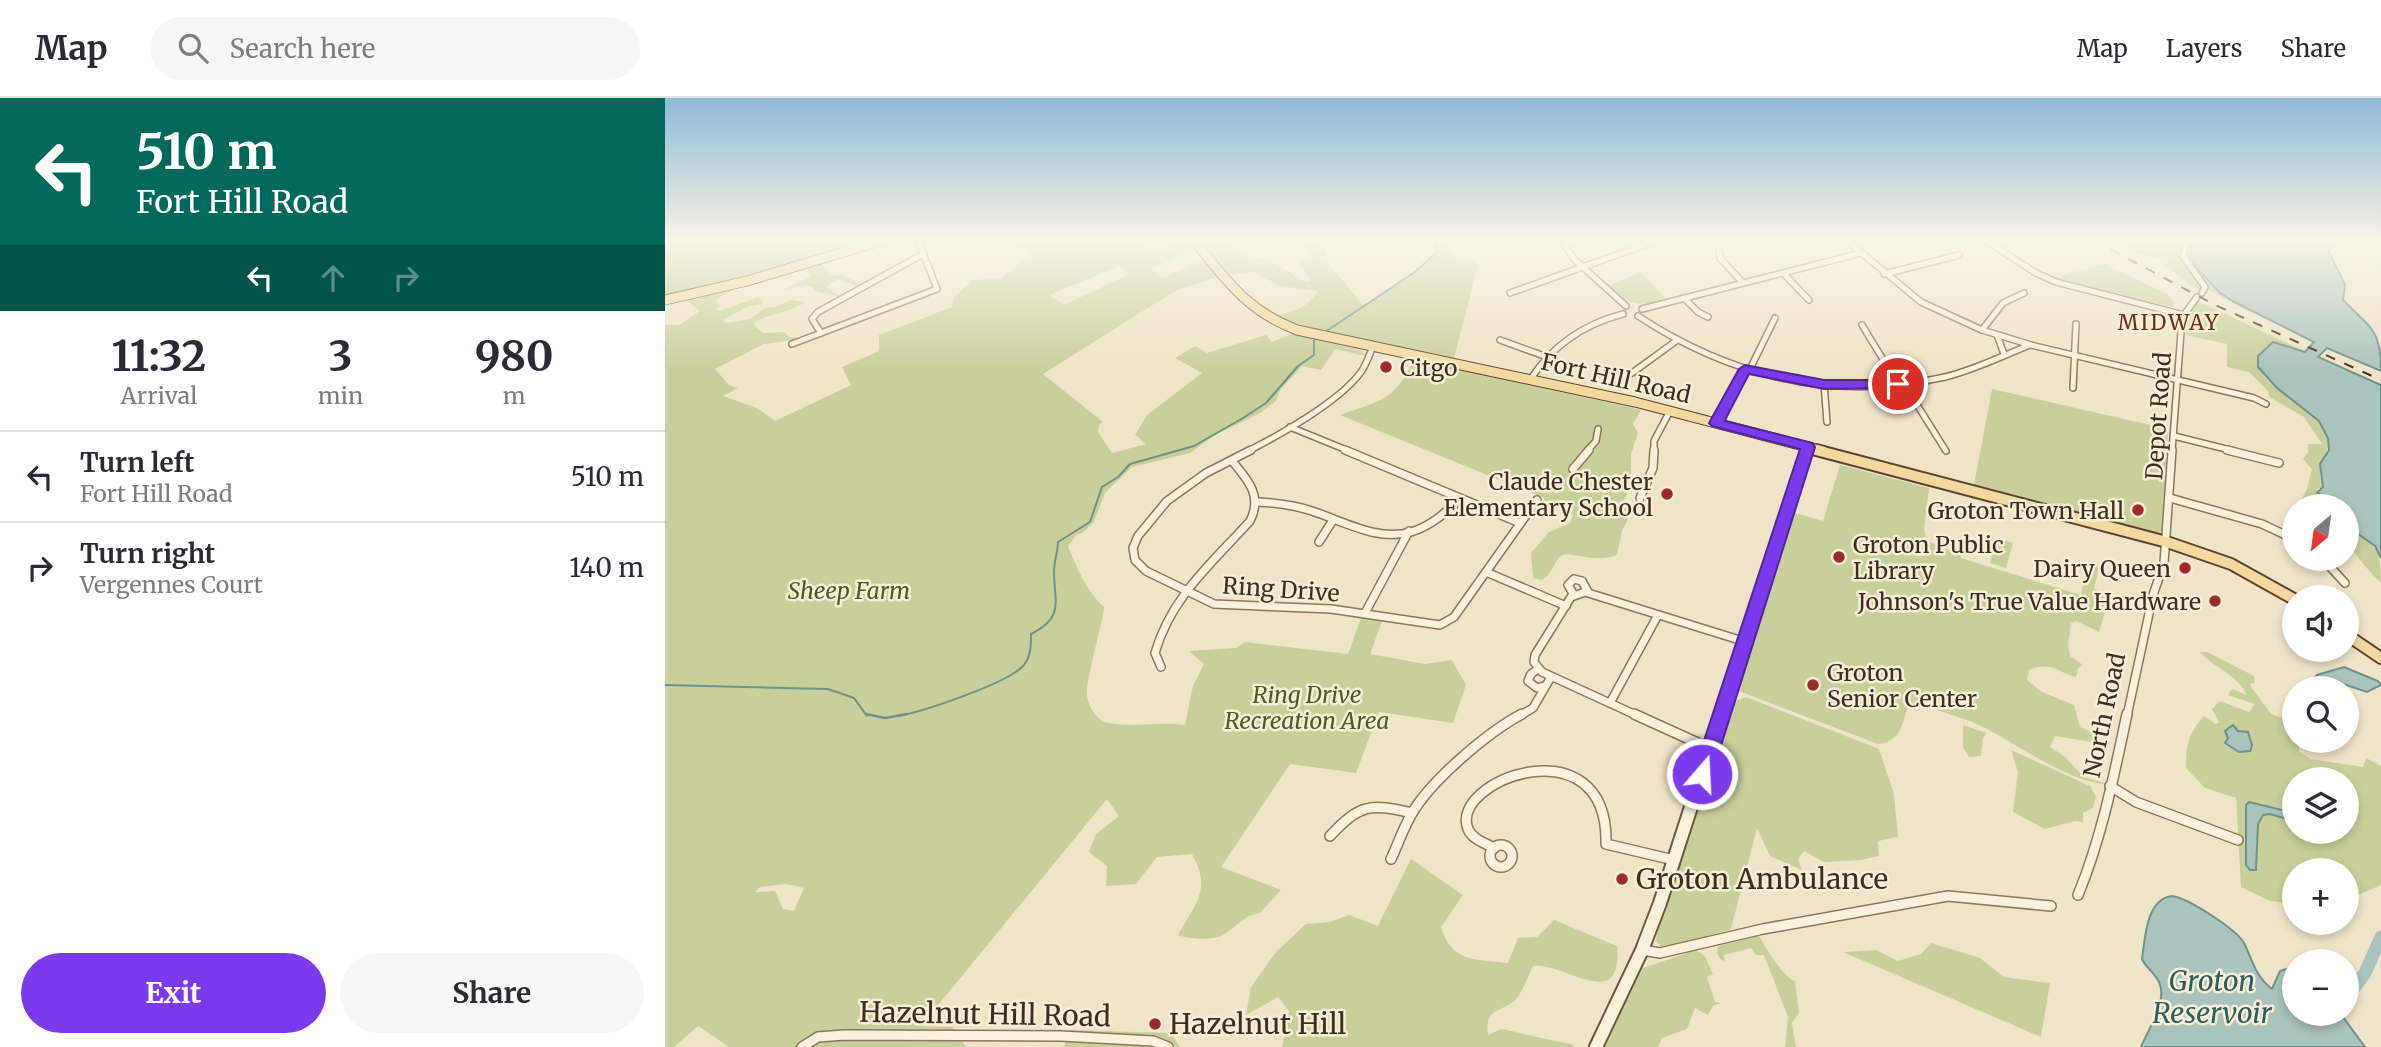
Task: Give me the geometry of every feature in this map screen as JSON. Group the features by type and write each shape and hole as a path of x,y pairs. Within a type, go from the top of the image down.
{"main road":[{"path":"665,300 733,284"},
{"name":"Fort Hill Road","path":"1231,284 1251,308 1279,324 1319,336 1670,411 2167,542 2231,564 2282,592"},
{"path":"1596,1047 1642,950 1674,860 1808,447"},
{"path":"2359,643 2381,658"}],"street":[{"path":"821,333 812,319 818,312 868,284"},
{"path":"792,344 937,289 935,284"},
{"path":"1510,293 1534,284"},
{"path":"1605,284 1632,305 1642,309 1738,284"},
{"path":"1794,284 1809,300"},
{"path":"1898,284 1921,302 1997,335 2254,398 2266,404"},
{"path":"2065,284 2184,315"},
{"name":"Depot Road","path":"2167,542 2176,378 2184,315 2205,287 2203,284"},
{"path":"1982,330 2003,303 2024,293"},
{"path":"1684,298 1698,312 1708,317"},
{"path":"1623,314 1622,310 1632,305"},
{"path":"1638,316 1643,313 1642,309"},
{"path":"1532,380 1547,357 1580,332 1623,314 1638,316 1676,341 1745,369 1824,384 1901,384 1947,377 2031,345"},
{"path":"1716,423 1745,369 1751,367 1775,317"},
{"path":"2073,388 2076,324"},
{"path":"1862,326 1946,451"},
{"path":"1997,335 2004,354"},
{"path":"1500,340 1547,357"},
{"path":"1632,373 1676,341"},
{"name":"Ring Drive","path":"1373,348 1364,369 1351,385 1290,427 1200,478 1167,501 1137,536 1133,548 1135,560 1146,571 1214,604 1365,613 1440,625 1454,617 1537,500"},
{"path":"1824,384 1827,422"},
{"path":"1640,498 1653,468 1656,435 1670,411"},
{"path":"1290,427 1520,523"},
{"path":"1573,469 1596,441 1598,429"},
{"path":"2174,436 2279,463"},
{"path":"1161,667 1156,653 1158,638 1171,609 1183,591 1250,521 1259,502 1254,488 1232,461"},
{"path":"2170,498 2262,524 2282,534"},
{"path":"1259,502 1299,505 1371,533 1409,531 1440,518 1460,499"},
{"path":"1319,542 1333,520"},
{"path":"1365,613 1409,531"},
{"name":"North Road","path":"2078,895 2097,845 2167,542"},
{"path":"2334,571 2345,583"},
{"path":"1486,572 1566,606"},
{"path":"1574,595 1568,586 1574,579 1582,581 1588,592"},
{"path":"1711,748 1551,677 1538,669 1534,662 1535,655 1574,595 1588,592 1746,642"},
{"path":"1610,703 1658,615"},
{"path":"1538,669 1531,674 1528,681 1537,688 1545,685"},
{"path":"1391,859 1412,813 1434,786 1470,750 1506,721 1533,708 1551,677"},
{"path":"1494,848 1468,830 1470,809 1490,788 1503,780 1518,773 1542,771 1570,776 1591,790 1605,810 1608,820 1606,844 1674,860"},
{"path":"2110,786 2136,802 2238,840"},
{"path":"1330,836 1348,816 1363,806 1375,804 1412,813"},
{"path":"1642,950 1660,953 1763,929 1948,896 2051,906"},
{"name":"Hazelnut Hill Road","path":"802,1047 818,1037 844,1035 1061,1036 1153,1041 1168,1047"}],"green space":[{"name":"Sheep Farm","path":"665,284 746,284 716,301 720,305 716,309 720,311 758,297 763,301 762,304 749,306 723,320 726,323 750,319 766,307 792,300 805,302 753,324 763,333 784,332 790,337 796,337 795,340 764,344 715,369 729,385 738,388 723,396 757,408 775,421 851,385 842,367 879,351 879,335 952,307 954,297 968,284 1075,284 1049,295 1064,305 1108,284 1195,284 1175,291 1043,374 1103,422 1099,425 1098,432 1112,453 1146,444 1135,435 1147,415 1202,373 1175,358 1195,346 1207,353 1266,335 1272,342 1294,333 1362,351 1366,356 1335,349 1321,370 1302,366 1280,390 1276,401 1260,413 1215,435 1190,453 1132,467 1105,493 1094,522 1076,535 1068,546 1087,587 1104,607 1087,696 1097,717 1109,723 1185,725 1193,686 1204,664 1189,651 1236,648 1245,642 1348,654 1361,618 1382,621 1370,654 1425,664 1452,660 1466,685 1453,723 1379,712 1356,773 1290,764 1221,867 1281,890 1260,913 1244,919 1223,935 1213,938 1178,935 1196,905 1201,887 1198,866 1192,854 1157,857 1136,884 1106,886 1107,866 1089,852 1096,834 1119,816 1107,799 921,1026 953,1027 966,1047 729,1047 698,1026 674,1047 665,1047 665,325 679,325 700,311 686,300 665,301","holes":["786,884 804,888 794,911 783,909 775,891 755,892 760,887"]},
{"name":"Sheep Farm","path":"795,284 830,284 826,287 841,297 814,291 812,287 804,285 783,290"},
{"path":"1277,284 1346,284 1364,306 1396,284 1473,284 1454,358 1322,332 1274,316 1304,306 1318,291"},
{"path":"1652,284 1666,299 1634,303 1622,298 1607,286"},
{"path":"2066,284 2147,284 2167,294 2174,302 2173,307"},
{"path":"2190,284 2212,284 2219,292 2256,315 2209,290 2199,291"},
{"path":"2198,301 2306,352 2275,342 2258,356 2259,367 2274,386 2316,418 2327,434 2328,446 2320,471 2323,487 2318,489 2319,494 2304,494 2312,469 2303,459 2308,452 2308,444 2322,444 2304,417 2269,397 2268,391 2249,372 2227,367 2227,344 2186,335 2189,318"},
{"path":"1413,361 1641,410 1633,424 1638,433 1631,454 1631,485 1623,503 1630,515 1622,531 1617,555 1592,558 1562,555 1546,577 1542,580 1533,578 1531,553 1549,532 1570,523 1573,515 1544,498 1340,415 1384,398 1399,384"},
{"path":"1992,389 2168,429 2162,531 2157,533 1974,485"},
{"path":"1840,465 1929,488 1924,530 1928,541 1961,555 1961,558 2081,595 2086,568 2100,565 2094,588 2106,596 2108,602 2099,632 2076,621 2071,623 2068,645 2070,656 2083,665 2078,668 2076,677 2044,667 2029,670 2027,680 2042,692 2074,705 2080,727 2100,736 2092,742 2055,736 2050,747 2064,756 2084,777 2107,784 2078,778 1981,726 1923,705 1907,709 1895,737 1878,744 1731,688 1792,512 1823,521"},
{"path":"2359,535 2378,554 2381,583 2359,558"},
{"path":"1996,538 2013,543 2006,568 1990,563"},
{"path":"2200,652 2207,652 2254,676 2255,683 2249,684 2271,714 2282,718 2282,753 2301,753 2311,759 2363,767 2366,758 2381,766 2381,885 2359,895 2359,858 2282,858 2282,902 2270,901 2241,887 2236,798 2205,788 2186,768 2191,734 2204,716 2216,724 2219,722 2212,709 2220,701 2249,712 2255,704 2228,695 2232,689 2247,695 2232,677"},
{"path":"1746,697 1879,749 1894,794 1898,837 1878,841 1879,856 1861,860 1824,862 1804,851 1798,859 1802,870 1770,856 1757,828 1731,929 1667,948 1661,947 1656,941 1657,934 1692,828 1688,826 1719,723 1726,724 1735,701"},
{"path":"1963,725 1987,733 1983,738 1981,756 1969,757 1963,747"},
{"path":"2011,750 2090,786 2096,797 2093,808 2083,813 2083,822 2075,821 2045,829 2013,812 2018,772"},
{"path":"1411,859 1463,895 1441,927 1451,947 1466,957 1508,963 1518,938 1537,937 1554,920 1617,946 1616,967 1611,978 1601,982 1533,966 1517,998 1492,1014 1489,1019 1488,1035 1502,1029 1574,1045 1573,1047 1282,1047 1289,1011 1278,997 1246,1015 1251,987 1276,952 1306,924 1330,922 1349,915 1378,926"},
{"path":"1759,936 1780,968 1795,981 1799,1013 1792,1023 1796,1047 1785,1047 1788,1017 1764,955 1756,955 1751,948 1724,955 1725,961 1721,960 1717,953 1718,946"},
{"path":"1931,943 1980,958 2004,977 2050,983 2041,1037 1843,952 1876,950 1898,961 1921,954"},
{"path":"1696,950 1705,956 1713,974 1707,977 1715,1002 1721,1003 1713,1006 1708,1015 1695,1008 1687,1029 1662,1038 1658,1047 1604,1047 1643,968"},
{"path":"1069,1030 1171,1033 1180,1047 1064,1047"}],"water":[{"path":"2212,284 2345,284 2343,300 2372,330 2379,346 2381,371 2327,348 2318,357 2381,385 2381,558 2375,546 2359,535 2359,494 2317,493 2323,487 2320,464 2329,450 2328,438 2319,421 2277,388 2258,367 2258,356 2273,342 2305,352 2314,342 2232,301"},
{"path":"2344,667 2378,681 2381,685 2367,692 2359,689 2359,676 2317,675"},
{"path":"2233,725 2238,731 2248,732 2252,745 2250,751 2239,752 2225,743 2228,738 2225,731"},
{"path":"2249,802 2282,810 2282,818 2263,815 2258,824 2256,870 2250,870 2246,865 2246,805"},
{"name":"Groton Reservoir","path":"2172,896 2200,908 2239,937 2258,973 2272,989 2282,970 2282,1026 2350,1026 2365,1047 2141,1047 2161,998 2159,982 2142,959 2148,921 2157,904"}],"waterway":[{"path":"1325,332 1397,284"},
{"path":"904,714 984,688 1024,665 1031,646 1031,634 1049,621 1055,608 1054,571 1058,542 1090,522 1102,487 1118,477 1130,464 1194,446 1266,403 1298,366 1314,355 1314,339"},
{"path":"665,685 828,689 854,698 867,716"},
{"path":"866,714 885,718 904,714"},
{"path":"899,716 904,714"},
{"path":"2359,981 2381,937"}],"railway":[{"path":"2176,284 2213,304 2381,380"}],"place":[{"name":"Citgo","path":"1386,367"},
{"name":"Claude Chester Elementary School","path":"1667,494"},
{"name":"Groton Town Hall","path":"2138,510"},
{"name":"Groton Public Library","path":"1839,557"},
{"name":"Dairy Queen","path":"2185,568"},
{"name":"Johnson's True Value Hardware","path":"2215,601"},
{"name":"Groton Senior Center","path":"1813,685"},
{"name":"Groton Ambulance","path":"1622,879"},
{"name":"Hazelnut Hill","path":"1155,1024"}],"district":[{"name":"MIDWAY","path":"2169,322"}],"route":[{"path":"1702,774 1808,447 1716,423 1745,369 1824,384 1898,384"}],"park label":[{"name":"Ring Drive Recreation Area","path":"1307,707"}]}
